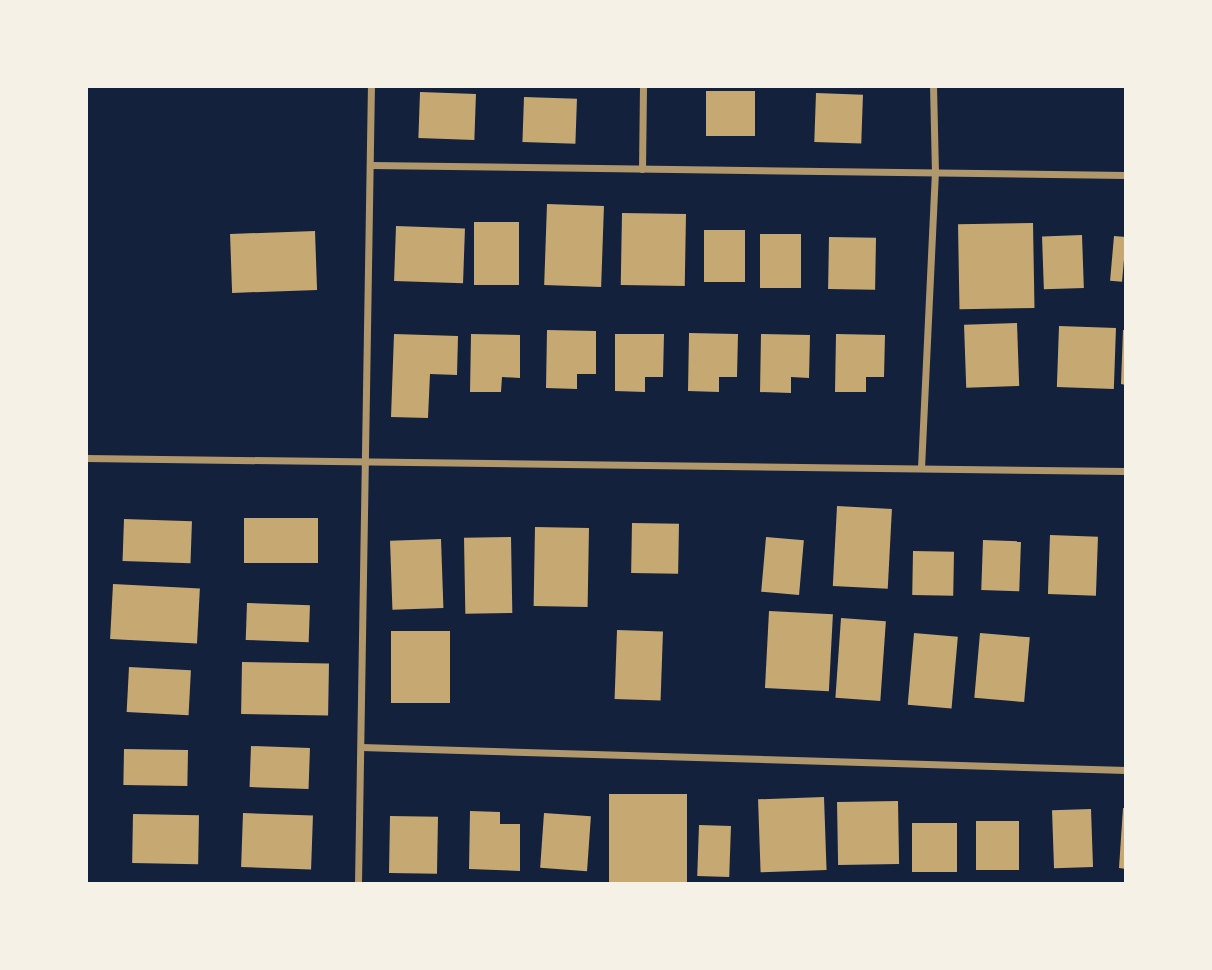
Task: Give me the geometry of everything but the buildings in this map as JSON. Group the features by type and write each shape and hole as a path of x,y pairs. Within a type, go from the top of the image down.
{"street":[{"path":"358,884 371,86"},
{"path":"642,169 643,86"},
{"path":"921,468 934,173 933,86"},
{"path":"371,165 1126,175"},
{"path":"86,458 1126,471"},
{"path":"360,747 1126,771"}]}
